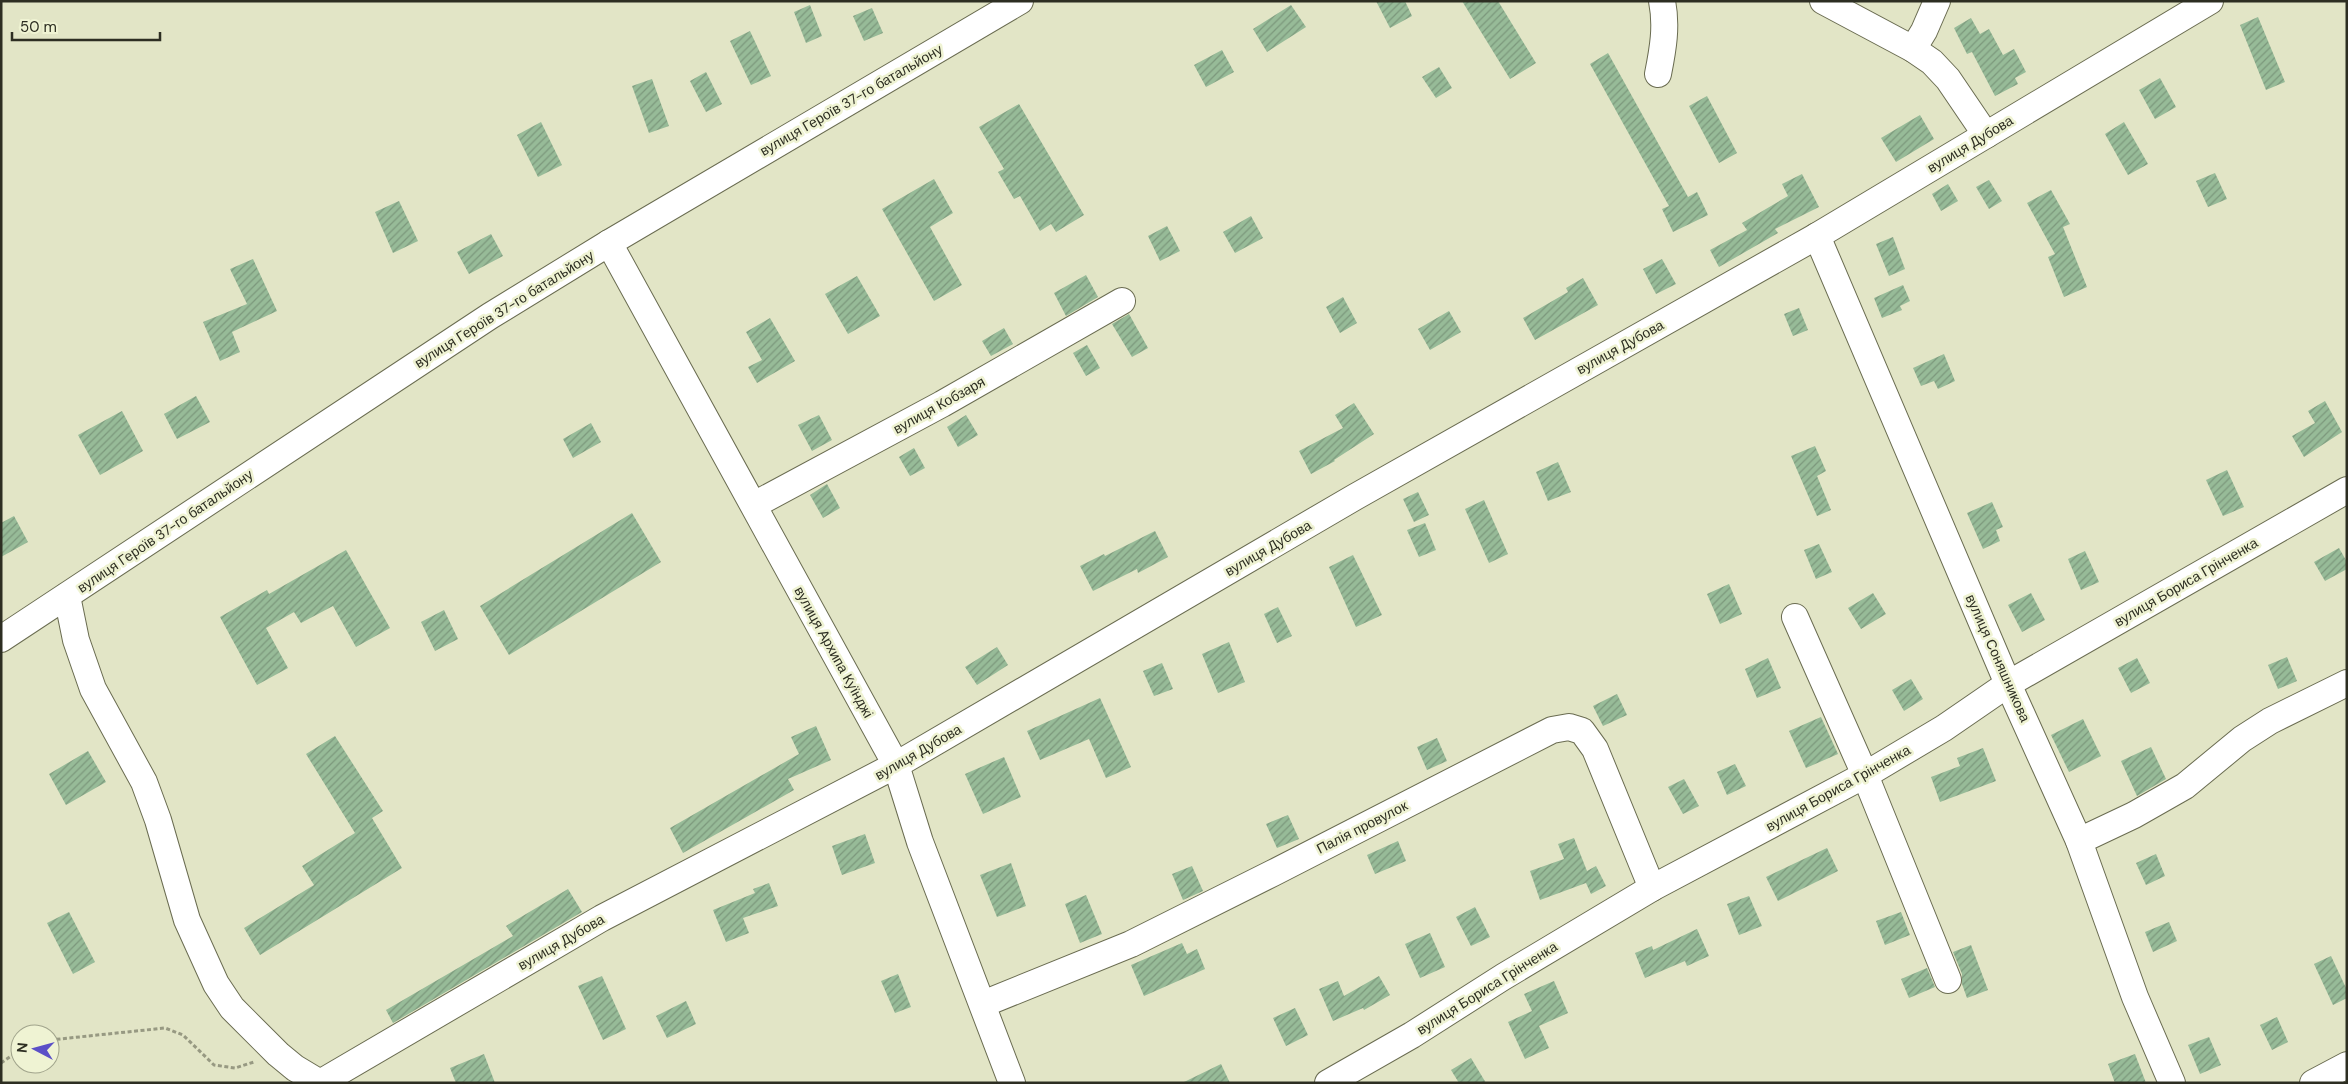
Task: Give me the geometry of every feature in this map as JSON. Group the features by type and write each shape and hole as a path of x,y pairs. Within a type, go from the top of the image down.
{"street":[{"name":"вулиця Героїв 37-го батальйону","path":"1,639 490,316 608,243 1020,1"},
{"path":"1658,74 1664,42 1665,17 1662,1"},
{"path":"1823,1 1913,49 1932,62 1948,79 1986,135"},
{"path":"1913,49 1924,31 1936,1"},
{"name":"вулиця Дубова","path":"320,1083 602,918 896,765 1346,502 1817,236 2210,1"},
{"name":"вулиця Соняшникова","path":"1817,236 2008,684 2079,841 2135,997 2172,1083"},
{"name":"вулиця Архипа Куїнджі","path":"608,243 896,765 920,842 1012,1083"},
{"name":"вулиця Кобзаря","path":"754,505 942,404 1122,301"},
{"name":"вулиця Бориса Грінченка","path":"1328,1083 1652,888 1865,775 1944,728 2008,684 2347,490"},
{"path":"67,596 76,640 93,689 144,782 158,820 187,920 216,984 232,1008 278,1054 295,1068 320,1083"},
{"path":"1795,617 1865,775 1948,980"},
{"path":"2079,841 2134,815 2184,786 2242,739 2270,721 2347,683"},
{"name":"Палія провулок","path":"983,1004 1131,944 1552,730 1565,727 1576,728 1582,731 1595,749 1652,888"},
{"path":"2314,1083 2347,1065"}],"path":[{"path":"60,1039 165,1028 183,1034 214,1066 235,1068 278,1054"}],"building":[{"path":"1376,1 1405,1 1412,16 1390,28"},
{"path":"1462,1 1498,1 1536,63 1510,79"},
{"path":"810,5 822,36 806,43 794,12"},
{"path":"1291,5 1306,27 1267,52 1253,29"},
{"path":"872,8 883,33 864,41 853,16"},
{"path":"2258,17 2285,82 2266,90 2240,25"},
{"path":"1971,18 1980,34 1989,29 2003,55 2014,49 2026,72 2015,78 2018,84 1995,96 1972,52 1967,54 1954,28"},
{"path":"750,31 771,76 751,85 730,41"},
{"path":"1222,50 1234,72 1206,87 1194,65"},
{"path":"1608,53 1688,197 1697,192 1708,215 1673,232 1662,209 1669,206 1590,64"},
{"path":"1439,67 1452,88 1436,98 1422,77"},
{"path":"706,72 722,104 706,112 690,81"},
{"path":"2160,78 2176,107 2155,119 2139,90"},
{"path":"652,79 669,126 649,133 632,86"},
{"path":"1707,96 1737,153 1719,163 1689,106"},
{"path":"1019,104 1084,215 1056,232 1051,224 1040,231 1020,196 1014,199 998,172 1004,169 979,127"},
{"path":"1920,115 1934,139 1896,162 1881,138"},
{"path":"541,122 562,165 538,177 517,135"},
{"path":"2124,122 2148,164 2128,175 2105,134"},
{"path":"2215,173 2227,199 2208,207 2196,181"},
{"path":"1802,174 1819,207 1775,229 1778,233 1719,267 1710,250 1747,230 1742,223 1788,196 1782,184"},
{"path":"934,179 953,213 930,227 962,285 934,301 882,209"},
{"path":"1989,180 2002,201 1989,209 1976,187"},
{"path":"1948,184 1958,201 1941,211 1932,194"},
{"path":"2051,190 2070,224 2063,227 2087,287 2064,297 2048,257 2055,254 2027,203"},
{"path":"399,201 418,241 393,253 375,212"},
{"path":"1251,216 1263,238 1235,253 1223,232"},
{"path":"1167,226 1180,251 1160,261 1148,236"},
{"path":"491,234 503,256 469,274 457,252"},
{"path":"1893,237 1905,269 1889,276 1876,244"},
{"path":"253,259 277,311 232,332 240,352 220,361 203,322 247,304 230,269"},
{"path":"1662,259 1676,284 1656,294 1643,269"},
{"path":"1086,275 1098,297 1066,316 1054,293"},
{"path":"857,276 880,316 848,334 825,294"},
{"path":"1583,278 1598,305 1535,340 1523,318 1568,292 1566,288"},
{"path":"1903,285 1910,301 1900,306 1902,310 1882,318 1874,298"},
{"path":"1343,297 1357,323 1340,333 1326,307"},
{"path":"1799,308 1808,330 1793,336 1784,314"},
{"path":"1449,311 1461,332 1430,350 1418,329"},
{"path":"1129,314 1148,348 1132,357 1112,324"},
{"path":"770,318 795,361 757,383 748,367 762,360 746,332"},
{"path":"1004,328 1013,344 991,356 982,341"},
{"path":"1087,345 1100,368 1086,376 1073,353"},
{"path":"1944,354 1955,381 1938,389 1934,381 1921,386 1913,368"},
{"path":"196,396 210,422 177,439 164,414"},
{"path":"2325,401 2342,432 2304,457 2292,436 2315,423 2308,411"},
{"path":"1354,403 1374,434 1335,461 1311,474 1299,451 1343,428 1335,415"},
{"path":"122,411 143,451 100,475 78,435"},
{"path":"819,415 832,440 812,451 798,425"},
{"path":"966,415 978,435 958,447 947,427"},
{"path":"591,423 601,442 573,458 563,439"},
{"path":"1815,446 1826,471 1817,476 1831,510 1817,516 1791,456"},
{"path":"914,448 925,468 910,476 899,457"},
{"path":"1558,462 1571,492 1548,501 1536,472"},
{"path":"2227,470 2244,507 2223,516 2206,480"},
{"path":"827,484 840,508 823,518 810,495"},
{"path":"1418,492 1429,515 1414,522 1403,499"},
{"path":"1484,500 1508,554 1489,563 1465,509"},
{"path":"1992,502 2003,527 1996,530 2000,541 1983,549 1967,513"},
{"path":"632,513 661,562 509,655 480,606"},
{"path":"14,516 28,542 1,557 1,523"},
{"path":"1425,523 1436,550 1419,557 1407,530"},
{"path":"1155,531 1168,557 1138,573 1137,569 1093,591 1080,566 1104,554 1105,556"},
{"path":"1819,544 1832,572 1816,579 1804,550"},
{"path":"2339,548 2347,562 2347,569 2325,581 2314,562"},
{"path":"346,550 390,628 356,647 333,606 301,623 294,612 266,628 288,668 257,685 220,617 267,590 269,594"},
{"path":"2085,551 2099,582 2081,590 2068,559"},
{"path":"1353,555 1382,615 1356,627 1329,567"},
{"path":"1729,584 1742,614 1720,624 1707,594"},
{"path":"1873,593 1886,614 1861,629 1848,608"},
{"path":"2031,593 2045,620 2022,632 2008,605"},
{"path":"1278,607 1292,636 1277,643 1264,614"},
{"path":"444,610 458,639 435,651 421,622"},
{"path":"1229,642 1245,682 1218,693 1202,654"},
{"path":"997,647 1008,665 977,685 965,667"},
{"path":"2287,657 2297,681 2278,689 2268,665"},
{"path":"1768,658 1781,688 1757,698 1745,669"},
{"path":"2137,658 2150,683 2131,693 2118,668"},
{"path":"1162,663 1173,689 1154,696 1143,671"},
{"path":"1911,679 1923,699 1904,711 1892,690"},
{"path":"1617,694 1627,715 1603,726 1593,706"},
{"path":"1100,698 1131,767 1106,778 1089,739 1040,760 1027,731"},
{"path":"1821,717 1838,754 1806,768 1789,731"},
{"path":"2083,719 2101,756 2069,772 2051,735"},
{"path":"816,726 831,760 788,779 794,790 683,853 670,828 799,754 791,737"},
{"path":"335,736 383,811 372,818 402,868 260,955 244,928 314,885 302,866 355,833 306,754"},
{"path":"1437,738 1447,761 1427,770 1417,747"},
{"path":"2151,747 2166,779 2137,796 2121,761"},
{"path":"1983,748 1996,781 1940,802 1931,777 1960,766 1957,758"},
{"path":"88,751 106,782 66,805 49,774"},
{"path":"1004,757 1021,797 983,814 965,774"},
{"path":"1735,764 1746,786 1727,795 1717,772"},
{"path":"1684,779 1699,806 1683,814 1668,787"},
{"path":"1288,815 1299,839 1277,848 1266,824"},
{"path":"865,834 875,863 842,875 832,846"},
{"path":"1574,838 1587,871 1596,866 1606,886 1591,894 1586,883 1540,900 1530,871 1564,859 1558,844"},
{"path":"1398,841 1406,861 1375,874 1367,855"},
{"path":"1827,848 1838,871 1778,901 1766,877"},
{"path":"2156,854 2165,876 2146,885 2136,863"},
{"path":"1011,863 1026,906 997,917 980,875"},
{"path":"1192,866 1203,891 1183,900 1172,874"},
{"path":"769,883 778,906 743,918 749,933 726,942 713,910 755,893 753,889"},
{"path":"568,889 582,912 393,1023 386,1010 513,936 506,926"},
{"path":"1086,895 1102,934 1080,943 1065,904"},
{"path":"1749,896 1762,926 1739,935 1727,904"},
{"path":"1475,907 1490,937 1471,946 1456,917"},
{"path":"69,912 95,962 73,974 47,923"},
{"path":"1901,912 1910,935 1885,945 1876,921"},
{"path":"2169,922 2177,941 2153,952 2145,932"},
{"path":"1697,929 1709,956 1687,966 1685,961 1645,978 1635,953 1652,946 1653,950"},
{"path":"1430,933 1445,967 1420,978 1405,944"},
{"path":"1182,943 1187,954 1197,949 1205,969 1144,996 1131,965"},
{"path":"1971,945 1988,990 1967,998 1962,984 1962,974 1953,952"},
{"path":"2331,956 2347,990 2347,998 2333,1005 2314,964"},
{"path":"1927,968 1935,987 1909,998 1901,979"},
{"path":"898,974 911,1007 895,1013 881,981"},
{"path":"602,976 626,1029 603,1040 578,986"},
{"path":"1379,976 1390,995 1364,1010 1363,1008 1333,1021 1319,989 1338,981 1344,996"},
{"path":"1554,981 1568,1013 1539,1026 1549,1048 1525,1059 1508,1022 1532,1011 1524,994"},
{"path":"686,1001 696,1024 667,1038 656,1016"},
{"path":"1295,1008 1308,1035 1286,1046 1273,1018"},
{"path":"2277,1017 2288,1042 2272,1050 2260,1025"},
{"path":"2209,1037 2221,1065 2200,1074 2188,1045"},
{"path":"484,1054 495,1083 456,1083 450,1068"},
{"path":"2135,1054 2146,1083 2115,1083 2108,1064"},
{"path":"1471,1058 1486,1083 1459,1083 1451,1070"},
{"path":"1221,1064 1230,1083 1182,1083"}]}
